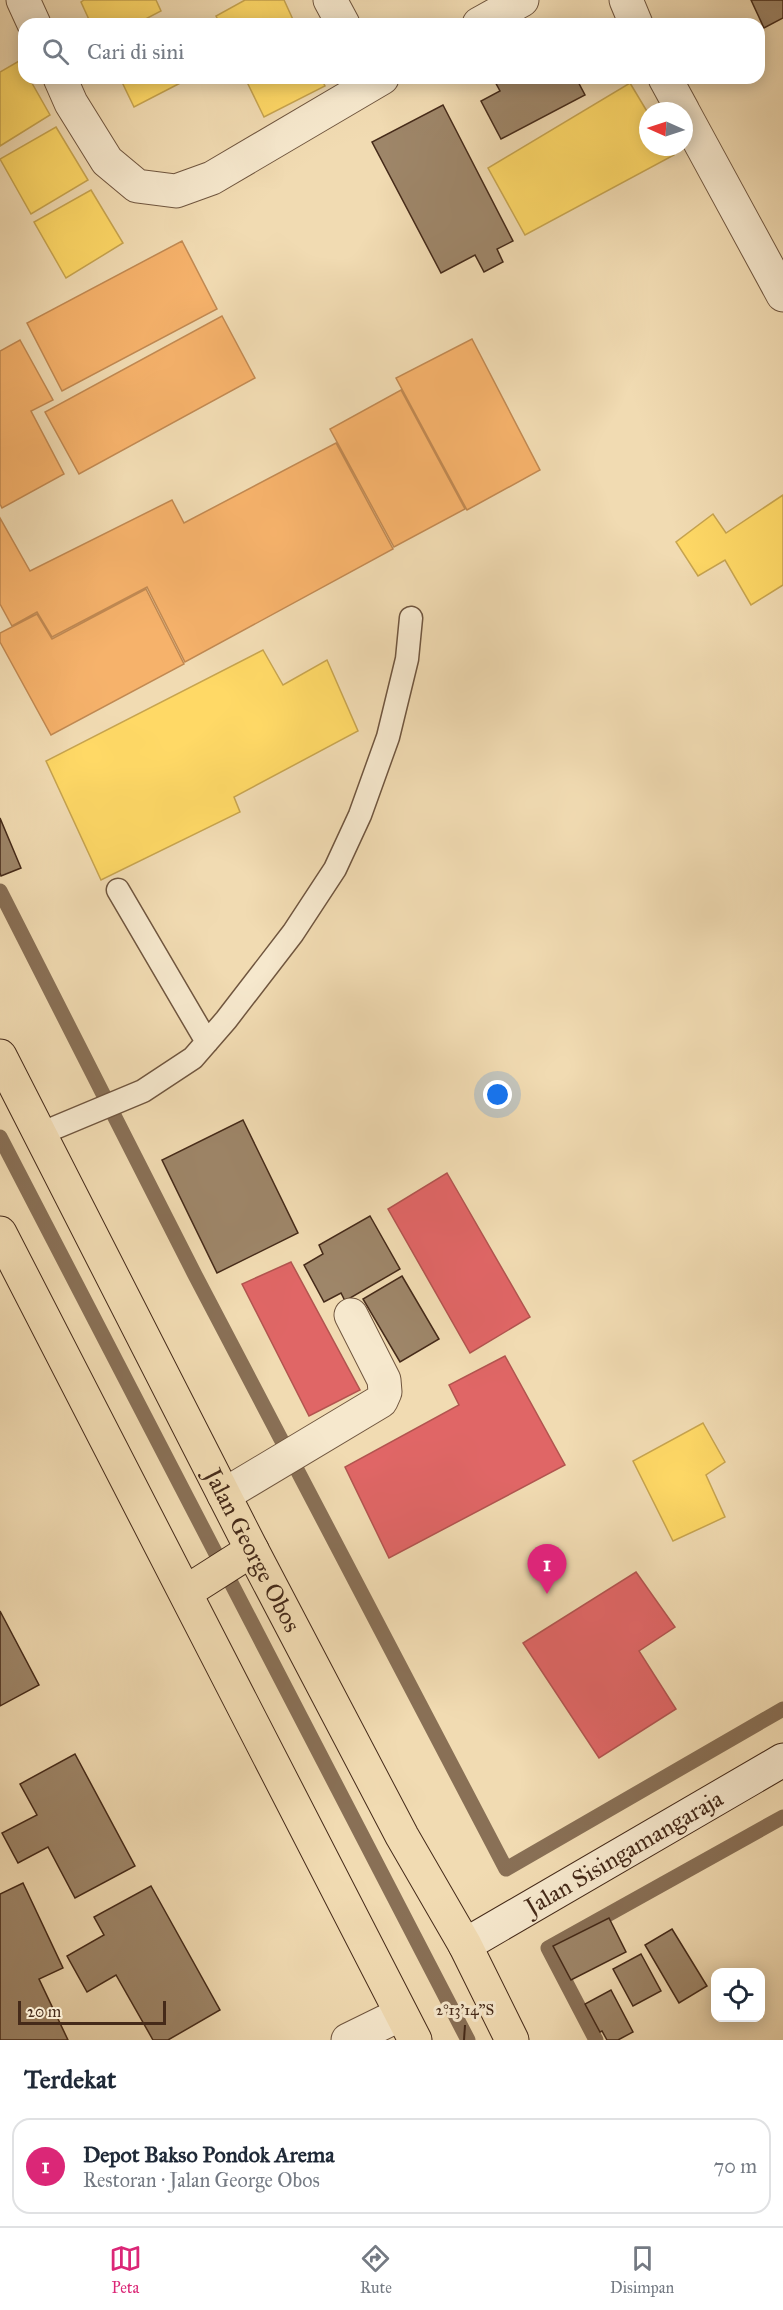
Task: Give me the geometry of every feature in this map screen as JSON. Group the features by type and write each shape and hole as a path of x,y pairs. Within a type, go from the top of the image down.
{"main road":[{"name":"Jalan George Obos","path":"0,1056 252,1550 402,1836 465,1945 512,2040"},
{"path":"0,1233 408,2027"},
{"path":"186,1592 252,1550"}],"street":[{"path":"23,0 31,18"},
{"path":"330,0 340,18"},
{"path":"490,18 522,0"},
{"path":"626,0 634,18"},
{"path":"63,84 71,103 107,161 137,186 176,190 212,178 369,84"},
{"path":"668,84 678,102"},
{"path":"693,129 783,295"},
{"path":"224,1495 381,1401 385,1392 384,1380 351,1315"},
{"name":"Jalan Sisingamangaraja","path":"465,1945 783,1760"},
{"path":"348,2040 408,2027"}],"lane":[{"path":"40,1134 143,1091 193,1058 293,933 335,869 360,815 388,737 407,659 411,618"},
{"path":"118,890 207,1042"}],"building: Hunian":[{"path":"84,0 156,0 161,11 148,18 88,18 81,2"},
{"path":"245,0 284,0 292,18 217,18 216,16"},
{"path":"18,62 18,84 32,84 50,115 0,146 0,72"},
{"path":"123,84 178,84 134,107"},
{"path":"248,84 324,84 325,86 264,117"},
{"path":"631,84 641,102 639,102 639,156 672,156 525,235 488,168"},
{"path":"56,127 88,180 31,214 0,159"},
{"path":"91,190 123,243 66,278 34,222"},
{"path":"783,495 783,585 751,605 725,560 698,576 676,542 713,514 726,533"},
{"path":"263,650 283,685 327,660 358,731 234,797 240,812 101,880 46,761"},
{"path":"703,1423 725,1462 706,1475 725,1517 673,1541 633,1461"}],"building: Toko":[{"path":"447,1173 530,1317 470,1353 388,1209"},
{"path":"291,1262 360,1390 309,1416 242,1284"},
{"path":"505,1356 565,1465 389,1558 345,1467 459,1405 449,1385"},
{"path":"636,1572 675,1627 639,1651 676,1709 599,1758 523,1643"}],"building: Kesehatan":[{"path":"182,241 217,309 62,391 27,323"},
{"path":"222,316 255,378 79,474 45,412"},
{"path":"472,339 540,470 467,510 396,378"},
{"path":"20,340 53,400 31,411 64,474 2,508 0,504 0,351"},
{"path":"401,390 465,509 394,547 330,429"},
{"path":"336,443 393,549 185,662 147,587 52,637 37,612 12,626 0,604 0,518 30,571 172,500 184,523"},
{"path":"146,589 184,664 51,735 0,642 0,633 37,614 52,639"}],"building: Lainnya":[{"path":"751,0 783,0 783,18 765,27 765,18 759,18"},
{"path":"496,84 579,84 585,95 501,139 481,101 500,91"},
{"path":"443,105 513,241 497,249 503,262 484,272 475,255 441,273 372,142"},
{"path":"0,818 21,868 1,876 0,873"},
{"path":"243,1120 298,1233 217,1273 162,1160"},
{"path":"370,1216 400,1269 345,1301 341,1293 324,1302 304,1265 323,1254 319,1245"},
{"path":"402,1276 439,1339 400,1362 363,1299"},
{"path":"0,1611 39,1685 0,1706"},
{"path":"75,1754 135,1866 75,1898 48,1847 18,1863 2,1833 37,1815 20,1784"},
{"path":"23,1883 63,1968 39,1979 68,2040 0,2040 0,1894"},
{"path":"151,1886 220,2010 168,2040 153,2040 116,1975 87,1992 67,1956 104,1935 94,1917"},
{"path":"609,1918 626,1952 571,1980 553,1946"},
{"path":"672,1929 707,1986 679,2003 645,1945"},
{"path":"641,1954 661,1991 633,2006 613,1969"},
{"path":"611,1990 633,2032 618,2040 607,2040 602,2031 600,2032 585,2004"}],"waterway":[{"path":"0,891 194,1273 506,1869 783,1709"},
{"path":"0,1137 468,2040"},
{"path":"596,2040 548,1948 783,1817"}],"place":[{"name":"Depot Bakso Pondok Arema","path":"547,1594"}]}
